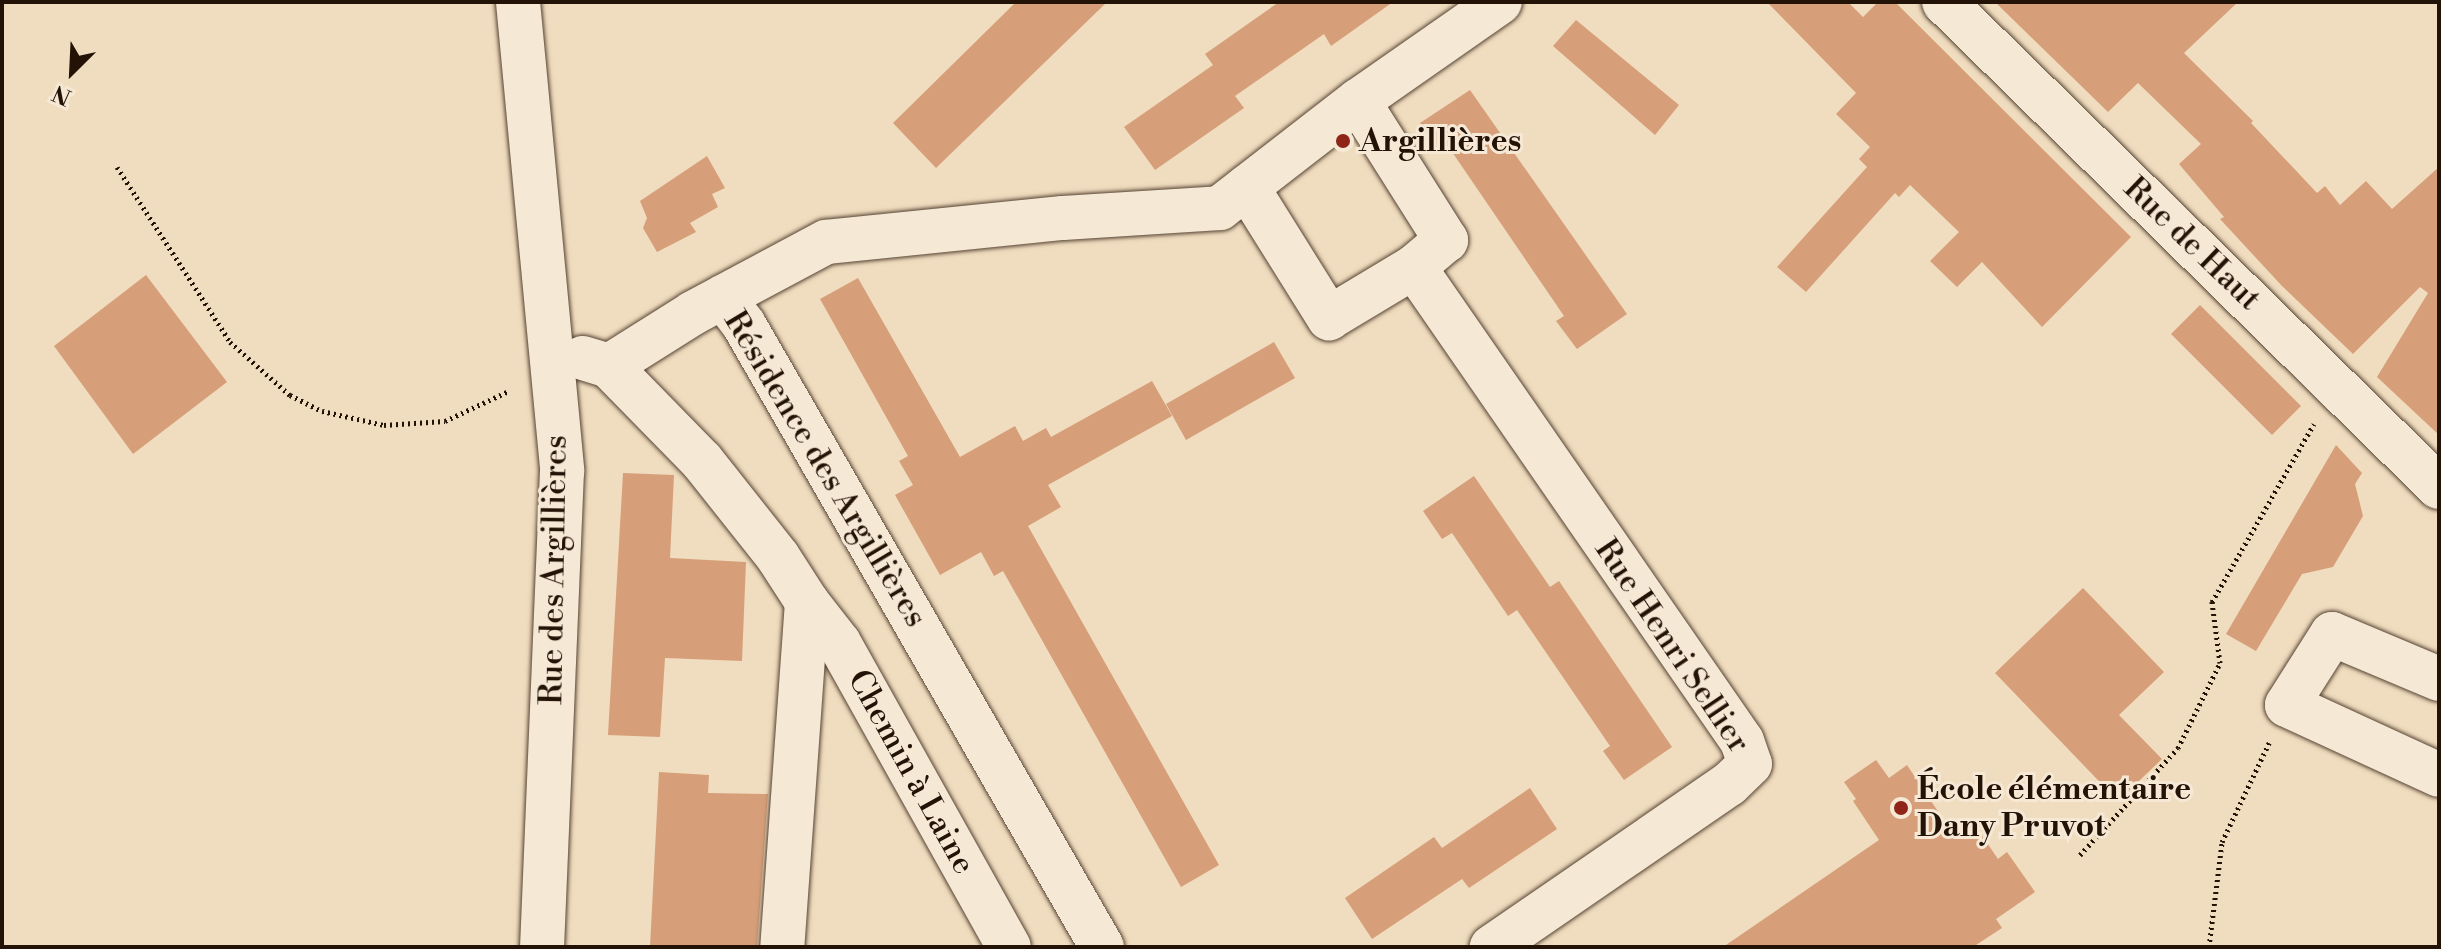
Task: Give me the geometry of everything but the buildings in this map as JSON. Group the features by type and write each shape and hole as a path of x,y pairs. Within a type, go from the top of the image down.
{"street":[{"name":"Rue des Argillières","path":"518,2 562,471 542,947"},
{"path":"1247,187 1329,318 1414,267 1446,240 1358,101 1500,2"},
{"name":"Rue de Haut","path":"1944,2 2439,487"},
{"name":"Résidence des Argillières","path":"1102,947 744,325 723,297 826,242 1063,218 1220,208 1358,101"},
{"name":"Rue Henri Sellier","path":"1414,267 1742,741 1750,764 1729,784 1492,947"},
{"path":"553,360 609,366 723,297"},
{"name":"Chemin à Laine","path":"609,366 702,461 778,557 839,643 1009,947"},
{"path":"782,947 807,602"},
{"path":"2439,679 2332,634 2287,705 2439,775"}],"path":[{"path":"117,167 230,342 290,395 322,411 384,425 445,421 553,360"},
{"path":"2080,855 2178,748 2220,663 2212,602 2337,386"},
{"path":"2209,947 2222,842 2287,705"}],"place":[{"name":"Argillières","path":"1343,141"},
{"name":"École élémentaire Dany Pruvot","path":"1901,808"}]}
